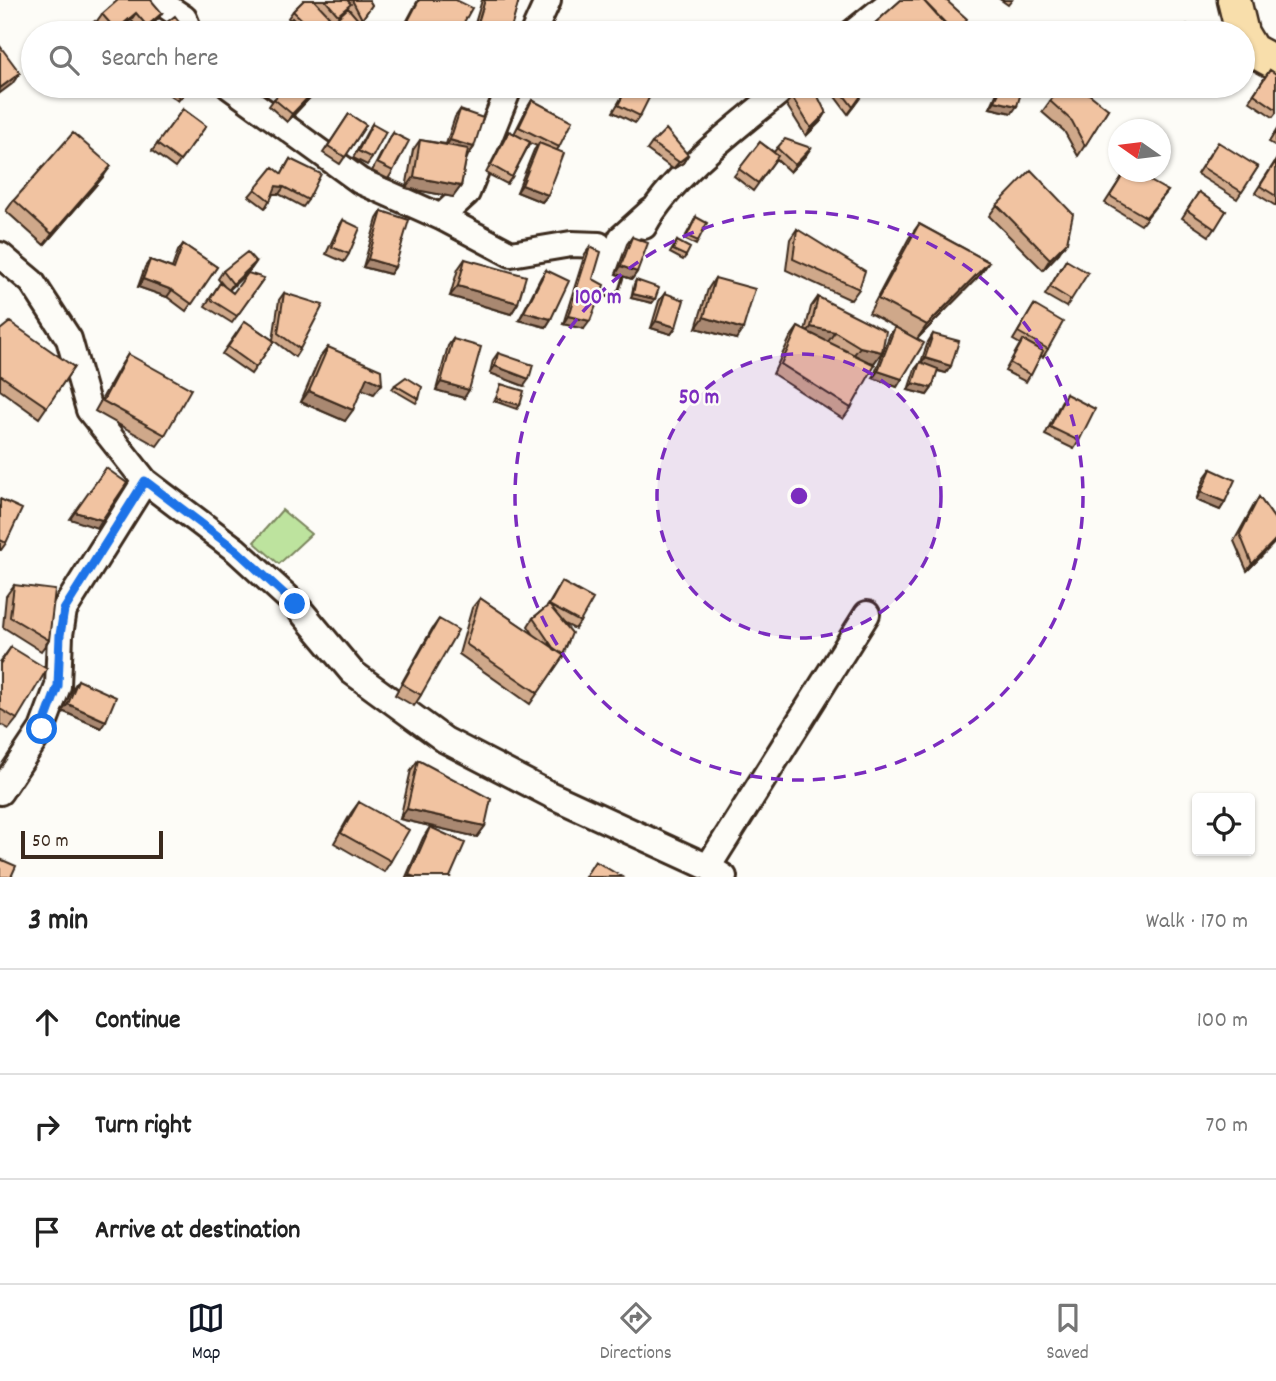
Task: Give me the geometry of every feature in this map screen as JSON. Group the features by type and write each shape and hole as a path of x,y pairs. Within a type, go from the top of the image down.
{"main road":[{"path":"1234,0 1239,21"},
{"path":"1255,52 1276,63"}],"street":[{"path":"157,0 185,21"},
{"path":"538,21 548,0"},
{"path":"867,21 893,0"},
{"path":"246,98 360,181 441,217 511,254 571,244 600,245 607,283 621,238 647,219 698,162 773,98"},
{"path":"441,217 467,193 505,98"},
{"path":"0,255 32,282 69,339 89,410 145,481 236,550 295,604 352,672 445,740 551,794 716,872 867,614"},
{"path":"0,792 42,729 58,686 64,610 145,481"}],"green space":[{"path":"282,510 311,534 279,564 254,542"}],"building":[{"path":"118,0 151,0 162,13 153,21 143,21 136,13 127,21 108,21 102,14"},
{"path":"304,0 314,0 329,16 324,21 304,21 293,11"},
{"path":"325,0 347,0 351,4 338,15"},
{"path":"352,0 369,0 372,5 362,19"},
{"path":"419,0 456,0 472,8 465,21 408,21"},
{"path":"485,0 519,0 513,21 479,21"},
{"path":"901,0 923,0 942,21 877,21"},
{"path":"923,0 946,0 967,19 943,21"},
{"path":"348,8 359,21 338,21 336,19"},
{"path":"0,46 20,73 0,88"},
{"path":"1270,70 1276,74 1276,109 1255,92"},
{"path":"275,98 307,98 292,114"},
{"path":"622,98 649,98 640,116 618,105"},
{"path":"793,98 819,98 826,113 811,128"},
{"path":"846,98 859,98 853,107"},
{"path":"996,98 1019,98 1017,106 995,101"},
{"path":"1053,98 1094,98 1108,109 1085,146 1072,121 1050,101"},
{"path":"532,100 572,121 559,147 519,127"},
{"path":"183,109 206,126 180,161 157,144"},
{"path":"460,110 483,118 474,147 450,140"},
{"path":"349,114 366,125 345,157 328,146"},
{"path":"372,124 386,132 372,158 358,151"},
{"path":"666,129 688,155 679,162 652,143"},
{"path":"509,131 530,142 512,177 491,165"},
{"path":"73,133 111,166 52,234 14,200"},
{"path":"393,133 409,141 393,171 377,163"},
{"path":"785,139 811,148 795,165 777,148"},
{"path":"420,140 468,149 461,186 414,177"},
{"path":"760,142 778,156 758,183 739,169"},
{"path":"1218,142 1258,167 1242,192 1202,167"},
{"path":"539,143 564,153 548,195 522,185"},
{"path":"290,159 321,174 308,200 284,187 276,186 270,201 255,189 273,167 282,174"},
{"path":"1276,161 1276,196 1260,186"},
{"path":"1031,170 1073,214 1067,242 1050,259 997,205"},
{"path":"1119,182 1152,182 1168,191 1146,217 1110,196"},
{"path":"1199,192 1226,211 1215,229 1187,210"},
{"path":"382,211 409,220 395,267 368,259"},
{"path":"696,217 707,223 698,241 687,236"},
{"path":"343,220 360,228 349,254 332,247"},
{"path":"919,224 989,262 927,325 878,299"},
{"path":"797,229 865,271 859,289 793,259"},
{"path":"632,237 648,243 637,272 621,266"},
{"path":"677,241 690,248 686,256 673,250"},
{"path":"183,244 217,267 192,304 172,290 143,279 150,260 174,269"},
{"path":"590,247 601,252 593,279 604,285 590,321 568,316"},
{"path":"247,252 256,262 233,284 223,271"},
{"path":"465,259 526,276 518,303 458,286"},
{"path":"1066,260 1088,273 1071,300 1050,287"},
{"path":"546,270 569,281 551,319 524,312"},
{"path":"248,273 264,278 237,316 210,299 220,283 233,293"},
{"path":"715,278 755,289 743,329 704,317"},
{"path":"636,280 659,288 655,299 633,294"},
{"path":"284,293 323,305 300,349 278,333"},
{"path":"665,293 684,300 676,327 656,321"},
{"path":"818,297 886,331 882,352 860,347 835,332 811,327"},
{"path":"1034,305 1063,322 1048,349 1018,332"},
{"path":"245,321 274,341 256,367 228,347"},
{"path":"10,322 74,367 47,407 0,375 0,330"},
{"path":"798,327 875,365 851,408 781,364"},
{"path":"895,327 924,343 902,379 878,371"},
{"path":"933,334 959,341 951,366 925,358"},
{"path":"453,339 481,347 469,390 441,382"},
{"path":"1023,340 1043,351 1031,375 1010,363"},
{"path":"328,347 381,370 382,384 367,377 353,410 309,391"},
{"path":"498,353 533,365 529,379 495,366"},
{"path":"128,354 191,389 165,435 103,401"},
{"path":"920,362 938,369 932,388 913,383"},
{"path":"406,377 422,387 419,399 395,385"},
{"path":"501,384 524,391 520,405 496,398"},
{"path":"1066,394 1095,409 1079,441 1050,427"},
{"path":"106,468 127,483 102,520 75,512"},
{"path":"1211,469 1235,480 1225,502 1201,492"},
{"path":"1259,497 1276,521 1276,539 1252,564 1240,534"},
{"path":"0,499 22,509 6,543 0,540"},
{"path":"562,582 593,599 580,622 549,605"},
{"path":"14,585 55,590 49,640 10,617"},
{"path":"480,598 564,655 538,693 466,644"},
{"path":"549,605 572,633 563,655 554,649 533,618"},
{"path":"439,619 458,630 421,695 402,684"},
{"path":"11,647 47,669 17,719 0,709 0,664"},
{"path":"78,680 116,697 106,721 68,704"},
{"path":"418,760 491,799 485,826 407,809"},
{"path":"359,802 409,830 391,861 341,833"},
{"path":"430,827 465,843 450,877 409,875"},
{"path":"0,859 16,866 11,877 0,877"},
{"path":"595,861 622,877 585,877"}],"route":[{"path":"42,729 58,686 64,610 145,481 236,550 295,604"}]}
